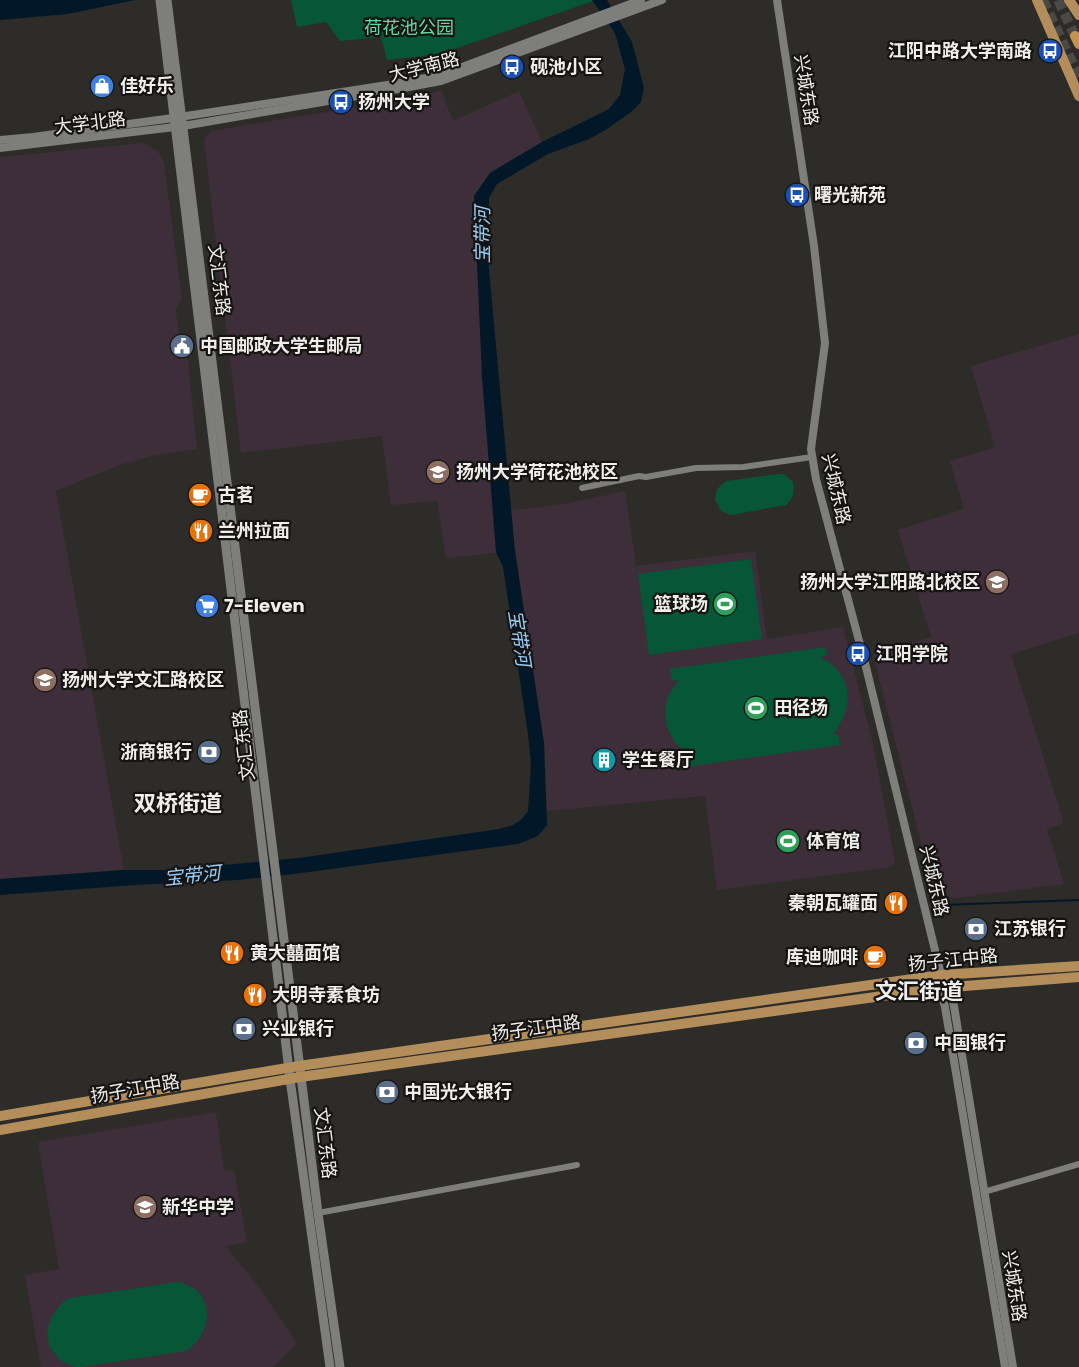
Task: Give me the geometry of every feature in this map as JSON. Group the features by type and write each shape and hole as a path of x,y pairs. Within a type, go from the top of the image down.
{"main road":[{"path":"1036,0 1079,96"},
{"path":"1070,0 1079,15"},
{"name":"文汇东路","path":"164,1 288,1068 295,1078 318,1213 340,1367"},
{"name":"文汇东路","path":"178,122 210,334 271,830 299,1066 295,1078 330,1367"},
{"name":"扬子江中路","path":"0,1116 299,1066 941,975 1079,966"},
{"name":"扬子江中路","path":"0,1130 295,1078 945,988 1079,976"}],"street":[{"name":"大学南路","path":"178,122 398,90 441,80 617,12 641,0"},
{"name":"大学南路","path":"617,12 662,0"},
{"name":"兴城东路","path":"777,0 814,246 825,343 812,457 945,988 984,1192 1013,1367"},
{"name":"大学北路","path":"0,140 178,122"},
{"name":"大学北路","path":"0,148 178,122"},
{"path":"582,488 639,476 646,477 696,468 743,467 812,457"},
{"name":"兴城东路","path":"945,988 948,1027 1005,1367"},
{"path":"984,1192 1079,1164"},
{"path":"318,1213 577,1165"}],"shaded area":[{"name":"扬州大学荷花池校区","path":"441,90 453,121 519,91 542,142 490,173 474,196 493,513 564,504 625,491 636,566 755,551 767,639 843,627 873,744 895,861 891,867 717,890 705,796 547,811 544,743 515,551 446,558 437,501 391,505 382,436 241,453 204,140 210,131 418,97"},
{"name":"扬州大学文汇路校区","path":"143,143 161,155 164,163 182,300 176,309 181,356 188,360 197,449 155,455 120,465 56,491 124,870 0,879 0,157"},
{"name":"扬州大学江阳路北校区","path":"1079,334 1079,633 1011,654 1064,823 1047,829 1064,884 956,898 935,897 873,655 931,637 898,530 964,509 950,461 995,447 971,366"},
{"name":"新华中学","path":"216,1112 224,1171 234,1170 247,1242 226,1246 261,1290 297,1343 275,1366 270,1367 41,1367 25,1275 59,1269 38,1142"}],"green space":[{"name":"荷花池公园","path":"291,0 593,1 440,54 387,60 381,37 340,41 326,22 297,27"},
{"path":"784,474 793,482 793,495 786,505 731,515 721,511 715,500 717,489 726,481"},
{"path":"751,559 762,639 649,655 638,574"},
{"name":"田径场","path":"826,647 827,655 820,657 831,664 839,673 845,682 848,692 845,713 833,735 838,735 840,745 686,767 685,756 691,755 677,745 666,722 665,714 668,697 679,680 672,681 670,669"},
{"path":"179,1282 197,1291 204,1300 207,1316 203,1333 193,1346 186,1351 76,1367 59,1359 49,1346 47,1331 52,1316 63,1302 70,1298"}],"water":[{"path":"0,0 135,0 68,14 0,20"},
{"name":"宝带河","path":"592,0 607,0 632,42 644,88 641,102 631,112 607,129 589,139 548,154 497,184 489,198 488,259 515,551 544,743 547,825 538,836 518,844 294,874 238,880 0,895 0,879 124,870 168,870 299,858 499,829 513,825 522,819 528,811 531,764 528,734 503,567 496,552 482,377 474,196 490,173 542,142 609,109 620,95 625,69 615,33"}],"waterway":[{"path":"942,905 1079,900"}],"tunnel":[{"path":"1043,0 1079,77"},
{"path":"1058,0 1075,36"}],"place":[{"name":"江阳中路大学南路","path":"1050,51"},
{"name":"砚池小区","path":"512,67"},
{"name":"佳好乐","path":"102,86"},
{"name":"扬州大学","path":"341,102"},
{"name":"曙光新苑","path":"797,195"},
{"name":"中国邮政大学生邮局","path":"182,346"},
{"name":"扬州大学荷花池校区","path":"438,472"},
{"name":"古茗","path":"200,495"},
{"name":"兰州拉面","path":"201,531"},
{"name":"扬州大学江阳路北校区","path":"997,582"},
{"name":"篮球场","path":"725,604"},
{"name":"7-Eleven","path":"207,606"},
{"name":"江阳学院","path":"858,654"},
{"name":"扬州大学文汇路校区","path":"45,680"},
{"name":"田径场","path":"756,708"},
{"name":"浙商银行","path":"209,752"},
{"name":"学生餐厅","path":"604,760"},
{"name":"体育馆","path":"788,841"},
{"name":"秦朝瓦罐面","path":"896,903"},
{"name":"江苏银行","path":"976,929"},
{"name":"黄大囍面馆","path":"232,953"},
{"name":"库迪咖啡","path":"875,957"},
{"name":"大明寺素食坊","path":"255,995"},
{"name":"兴业银行","path":"244,1029"},
{"name":"中国银行","path":"916,1043"},
{"name":"中国光大银行","path":"387,1092"},
{"name":"新华中学","path":"145,1207"}],"district":[{"name":"双桥街道","path":"178,803"},
{"name":"文汇街道","path":"919,991"}]}
